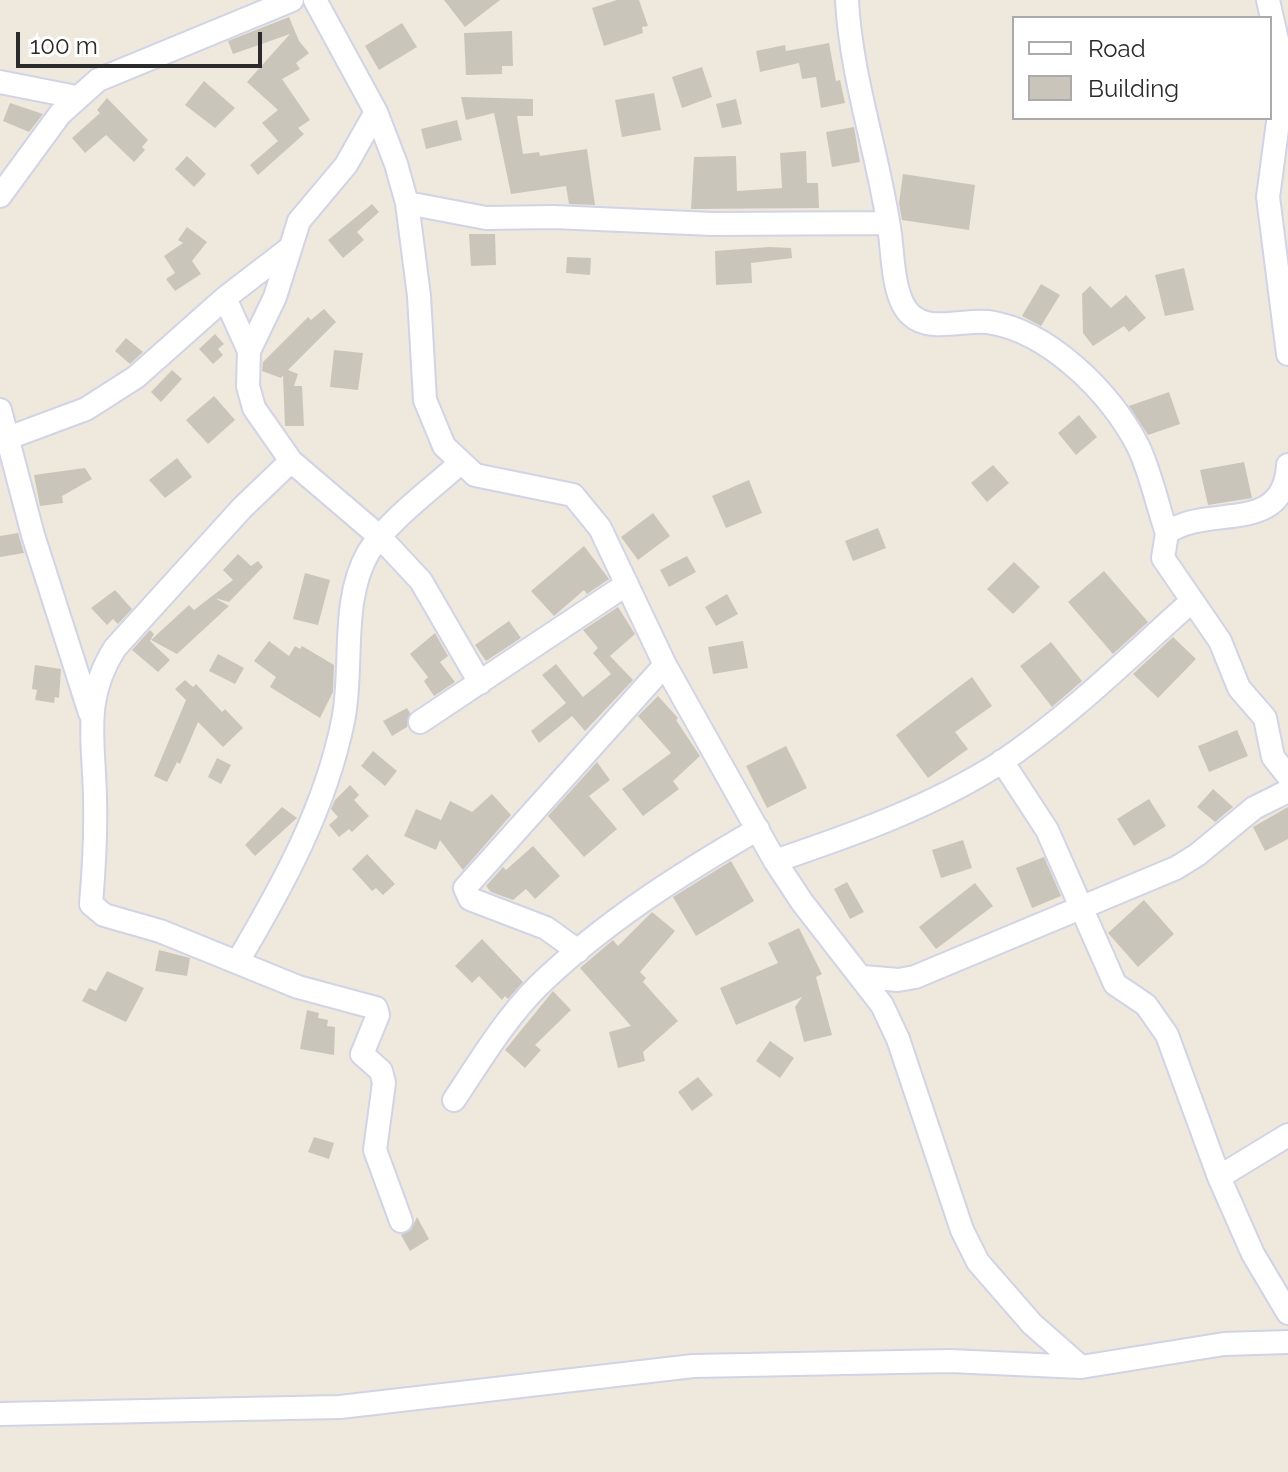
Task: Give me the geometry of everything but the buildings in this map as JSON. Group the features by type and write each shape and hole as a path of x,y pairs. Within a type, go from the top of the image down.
{"street":[{"path":"0,196 32,148 76,97 98,80 127,65 292,0"},
{"path":"315,0 376,112 407,203 419,296 425,400 444,446 459,464 475,475 495,482 573,495 600,528 665,665 775,861 802,902 882,1005 898,1039 962,1230 978,1262 1032,1324 1081,1367"},
{"path":"847,0 855,71 882,181 899,290 906,310 920,321 982,322 1010,326 1033,335 1062,355 1093,384 1138,446 1167,533 1163,558 1220,641 1239,688 1265,718 1273,757 1288,776"},
{"path":"1272,18 1280,53 1282,92 1268,197 1288,354"},
{"path":"0,82 76,97"},
{"path":"376,112 346,165 299,221 275,297 249,351 248,386 254,408 291,461 406,561 433,597 480,683"},
{"path":"407,203 486,218 553,217 712,224 888,223"},
{"path":"4,441 86,409 136,377 225,298 290,248"},
{"path":"225,298 249,351"},
{"path":"0,410 4,441 90,714 95,797 93,909 238,961 298,987 379,1011 362,1054 381,1071 384,1083 375,1150 401,1221"},
{"path":"90,714 100,672 115,648 242,508 291,461"},
{"path":"238,961 297,858 323,790 344,719 355,595 362,567 380,537 459,464"},
{"path":"1167,533 1180,523 1197,519 1257,513 1272,504 1287,479 1288,465"},
{"path":"420,722 627,584"},
{"path":"775,861 901,813 960,787 1002,761 1192,601"},
{"path":"578,951 546,928 470,899 465,888 665,665"},
{"path":"1002,761 1047,830 1115,984 1146,1005 1167,1035 1219,1177 1253,1254 1288,1313"},
{"path":"863,977 898,980 915,977 1176,868 1197,855 1254,808 1288,791"},
{"path":"454,1100 536,988 578,951 688,869 758,829"},
{"path":"1219,1177 1288,1135"},
{"path":"0,1414 131,1410 233,1412 340,1407 693,1366 950,1361 1081,1367 1224,1344 1288,1342"}]}
